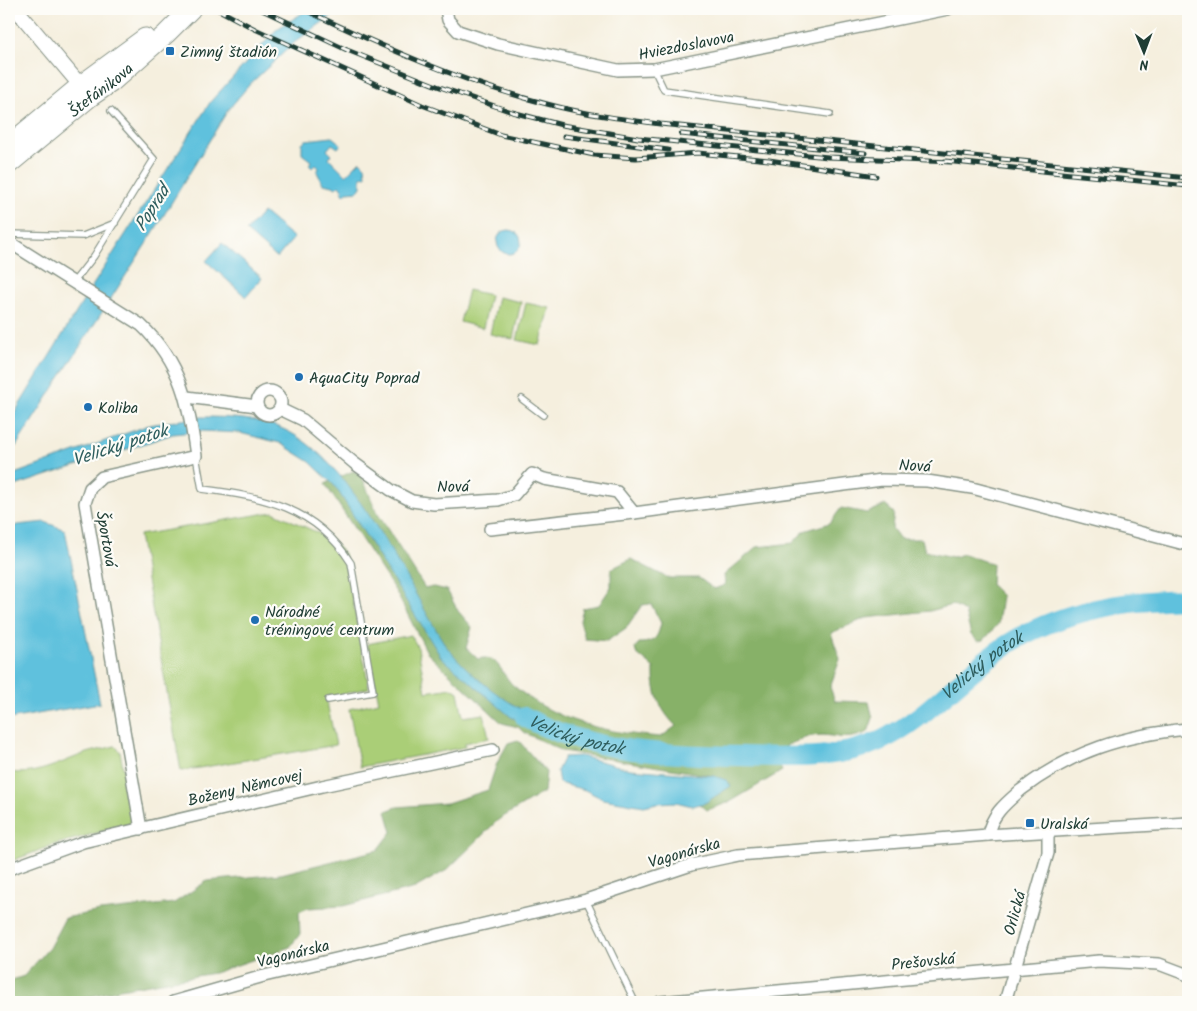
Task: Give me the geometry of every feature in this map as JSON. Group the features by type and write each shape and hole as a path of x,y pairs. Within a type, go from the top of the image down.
{"main road":[{"name":"Štefánikova","path":"9,164 85,91 96,74 159,28 190,10"},
{"name":"Štefánikova","path":"9,145 62,101 125,70 190,10"}],"street":[{"path":"16,9 68,68 85,91"},
{"name":"Hviezdoslavova","path":"446,9 448,20 458,31 498,44 618,70 654,69 948,9"},
{"path":"68,68 83,74 96,74"},
{"path":"62,101 68,82 68,68"},
{"path":"9,242 141,325 158,344 178,376 186,397 190,411 196,456"},
{"path":"186,397 257,406 266,414 274,414 280,409 280,398 271,391 260,394 257,406"},
{"name":"Nová","path":"280,409 303,420 354,463 391,490 412,501 434,504 498,500 514,495 532,474 544,479 617,492 634,513"},
{"name":"Športová","path":"141,829 85,503 90,488 102,477 196,456"},
{"name":"Nová","path":"490,529 634,513 882,480 927,481 972,488 1188,545"},
{"path":"988,835 990,823 994,816 1014,796 1038,777 1084,751 1155,732 1188,729"},
{"name":"Boženy Němcovej","path":"9,869 56,850 141,829 322,786 493,750"},
{"name":"Vagonárska","path":"173,1002 200,998 426,937 586,900 691,865 738,854 988,835 1188,823"},
{"name":"Orlická","path":"1005,1002 1048,853 1048,832"},
{"name":"Prešovská","path":"660,1002 1099,961 1159,964 1188,975"}],"lane":[{"path":"654,69 664,90 830,114"},
{"path":"76,284 154,159 111,111"},
{"path":"9,234 83,236 115,223"},
{"path":"522,399 543,415"},
{"path":"196,456 202,489 232,493 291,508 314,521 340,545 351,564 373,692 328,700"},
{"path":"586,900 635,1002"}],"green space":[{"path":"468,290 490,295 483,328 460,322"},
{"path":"498,297 521,302 513,339 490,334"},
{"path":"526,303 550,308 540,345 517,340"},
{"path":"353,471 361,474 376,511 425,588 434,587 447,590 458,611 472,627 466,648 478,659 491,659 495,662 514,686 547,709 583,724 602,729 661,737 676,726 665,713 658,700 654,668 636,653 635,648 639,643 649,642 655,638 660,628 661,623 651,604 642,605 626,628 607,641 585,639 580,621 583,608 599,605 611,587 611,569 631,559 668,578 699,578 714,589 725,585 724,575 757,547 793,543 804,531 830,523 841,508 867,513 885,505 894,513 892,528 900,539 922,539 925,551 953,557 964,554 992,564 991,585 1002,596 998,624 984,640 978,641 971,635 965,612 952,605 930,611 866,618 831,633 840,659 830,687 835,701 869,702 873,718 868,732 851,737 813,736 787,745 778,761 782,771 730,802 707,810 700,804 705,803 714,776 562,751 523,732 518,727 502,723 428,654 396,592 325,484"},
{"name":"Národné tréningové centrum","path":"273,512 329,538 344,553 369,688 326,698 336,745 181,771 139,535"},
{"path":"411,635 418,648 426,692 452,688 458,692 463,717 484,714 489,738 465,743 465,747 360,767 349,709 379,702 367,644"},
{"path":"518,740 546,772 544,792 498,820 447,870 415,888 343,906 308,908 299,912 300,934 290,947 214,973 120,989 69,1002 9,1002 9,981 24,976 49,948 65,918 100,911 174,903 207,881 281,874 378,850 392,832 386,811 397,807 447,803 488,790 497,763 508,743"},
{"path":"115,746 120,751 132,819 130,824 53,845 9,862 9,772 37,771 85,754"}],"water":[{"name":"Poprad","path":"309,9 341,9 295,42 250,84 228,110 153,233 9,457 9,422 93,285 211,101 277,29"},
{"path":"332,137 341,144 338,148 332,144 327,150 332,155 329,158 346,175 360,161 365,166 366,176 361,177 361,187 358,191 347,192 344,195 341,192 343,189 339,185 336,188 323,184 317,172 319,168 315,164 312,168 309,165 311,161 302,154 302,143 306,140"},
{"path":"263,212 294,238 277,258 246,231"},
{"path":"509,230 517,234 521,242 517,250 509,254 501,250 497,242 501,234"},
{"path":"222,243 262,278 246,297 206,261"},
{"path":"201,417 263,422 283,429 308,444 332,467 354,494 395,558 446,646 468,670 493,691 521,709 550,723 546,732 511,717 441,657 333,484 310,462 280,443 240,433 201,431 173,434 9,488 9,476 149,425"},
{"path":"45,522 65,530 100,703 9,719 9,529 17,525"},
{"path":"580,756 630,769 714,776 726,780 731,786 705,803 692,806 676,802 644,806 603,799 585,790 559,783 557,771 564,757"}],"waterway":[{"name":"Velický potok","path":"525,717 550,729 576,738 630,750 686,755 795,757 848,752 882,740 898,731 928,710 998,651 1041,627 1089,611 1114,606 1139,602 1188,599"}],"railway":[{"path":"217,9 255,29 422,105 501,135 594,155 636,158 698,153 769,160 876,176"},
{"path":"260,9 347,50 437,86 512,112 562,125 638,138 828,157 952,162"},
{"path":"303,9 392,50 484,86 561,108 660,124 1188,178"},
{"path":"681,134 865,153"},
{"path":"564,136 668,150"},
{"path":"945,161 1188,186"}],"place":[{"name":"Zimný štadión","path":"170,51"},
{"name":"AquaCity Poprad","path":"299,377"},
{"name":"Koliba","path":"88,407"},
{"name":"Národné tréningové centrum","path":"255,620"},
{"name":"Uralská","path":"1030,823"}]}
